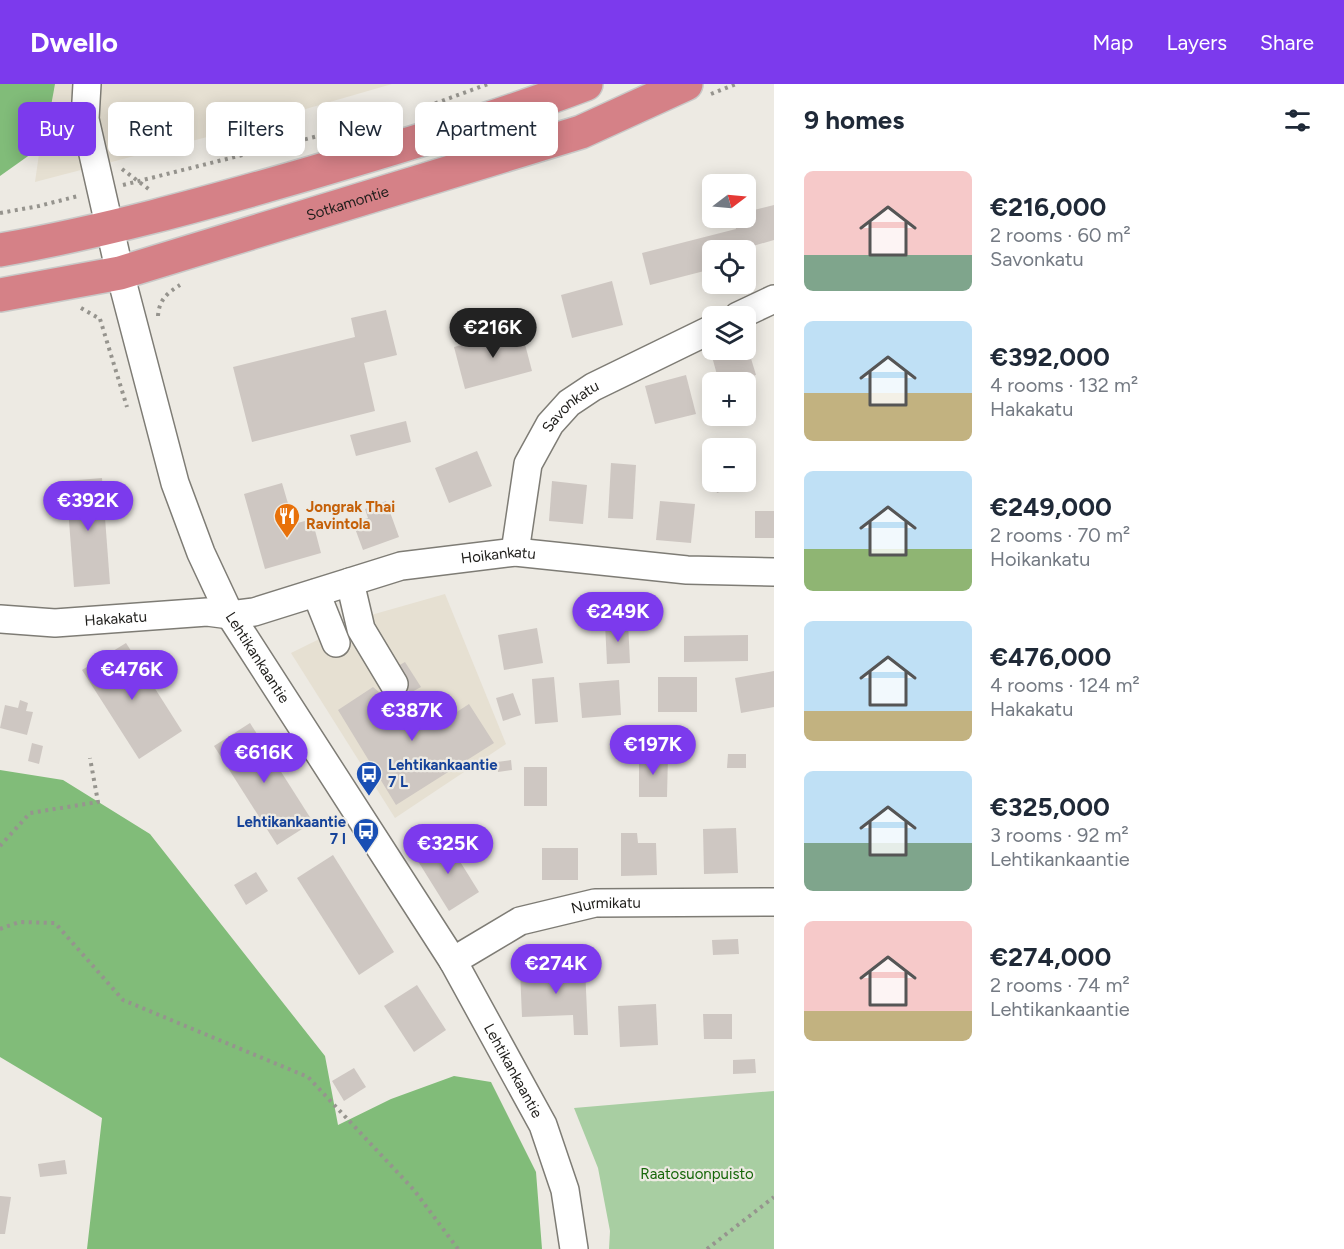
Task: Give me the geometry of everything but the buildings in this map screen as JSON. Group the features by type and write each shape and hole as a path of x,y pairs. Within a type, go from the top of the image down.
{"highway":[{"path":"0,250 166,214 412,143 586,84"},
{"name":"Sotkamontie","path":"0,295 120,273 581,132 686,84"}],"street":[{"name":"Lehtikankaantie","path":"87,84 85,119 100,191 175,483 201,553 230,615 453,961 543,1125 565,1190 574,1249"},
{"path":"756,308 774,299"},
{"name":"Savonkatu","path":"515,552 528,464 550,424 569,403 593,387 702,334"},
{"name":"Hoikankatu","path":"230,615 254,612 401,566 515,552 687,570 774,572"},
{"path":"350,582 361,629 394,684"},
{"path":"316,593 336,643"},
{"name":"Hakakatu","path":"0,619 55,623 207,612 230,615"},
{"name":"Nurmikatu","path":"453,961 520,921 595,903 774,902"}],"path":[{"path":"441,102 488,84"},
{"path":"0,213 39,206 317,136"},
{"path":"72,309 82,308 100,319 159,305"},
{"path":"0,846 30,813 98,802 90,758"},
{"path":"0,929 19,922 55,923 123,1000 308,1077 414,1190 458,1249"},
{"path":"707,1249 774,1197"}],"shaded area":[{"path":"49,84 392,84 330,102 317,102 317,106 305,109 305,102 206,102 206,137 194,140 194,102 108,102 108,156 134,156 35,182 39,156 96,156 96,102 46,102"},
{"path":"445,594 506,744 395,818 291,653 364,617"}],"green space":[{"path":"0,84 55,84 52,102 18,102 18,156 28,156 0,176"},
{"path":"0,770 63,780 150,834 325,1056 338,1125 391,1099 454,1076 491,1082 536,1172 542,1249 87,1249 102,1118 0,1057"},
{"name":"Raatosuonpuisto","path":"774,1091 774,1249 609,1249 610,1231 598,1168 574,1108"}],"place":[{"name":"Jongrak Thai Ravintola","path":"287,539"},
{"name":"Lehtikankaantie 7 L","path":"369,797"},
{"name":"Lehtikankaantie 7 I","path":"366,854"}]}
